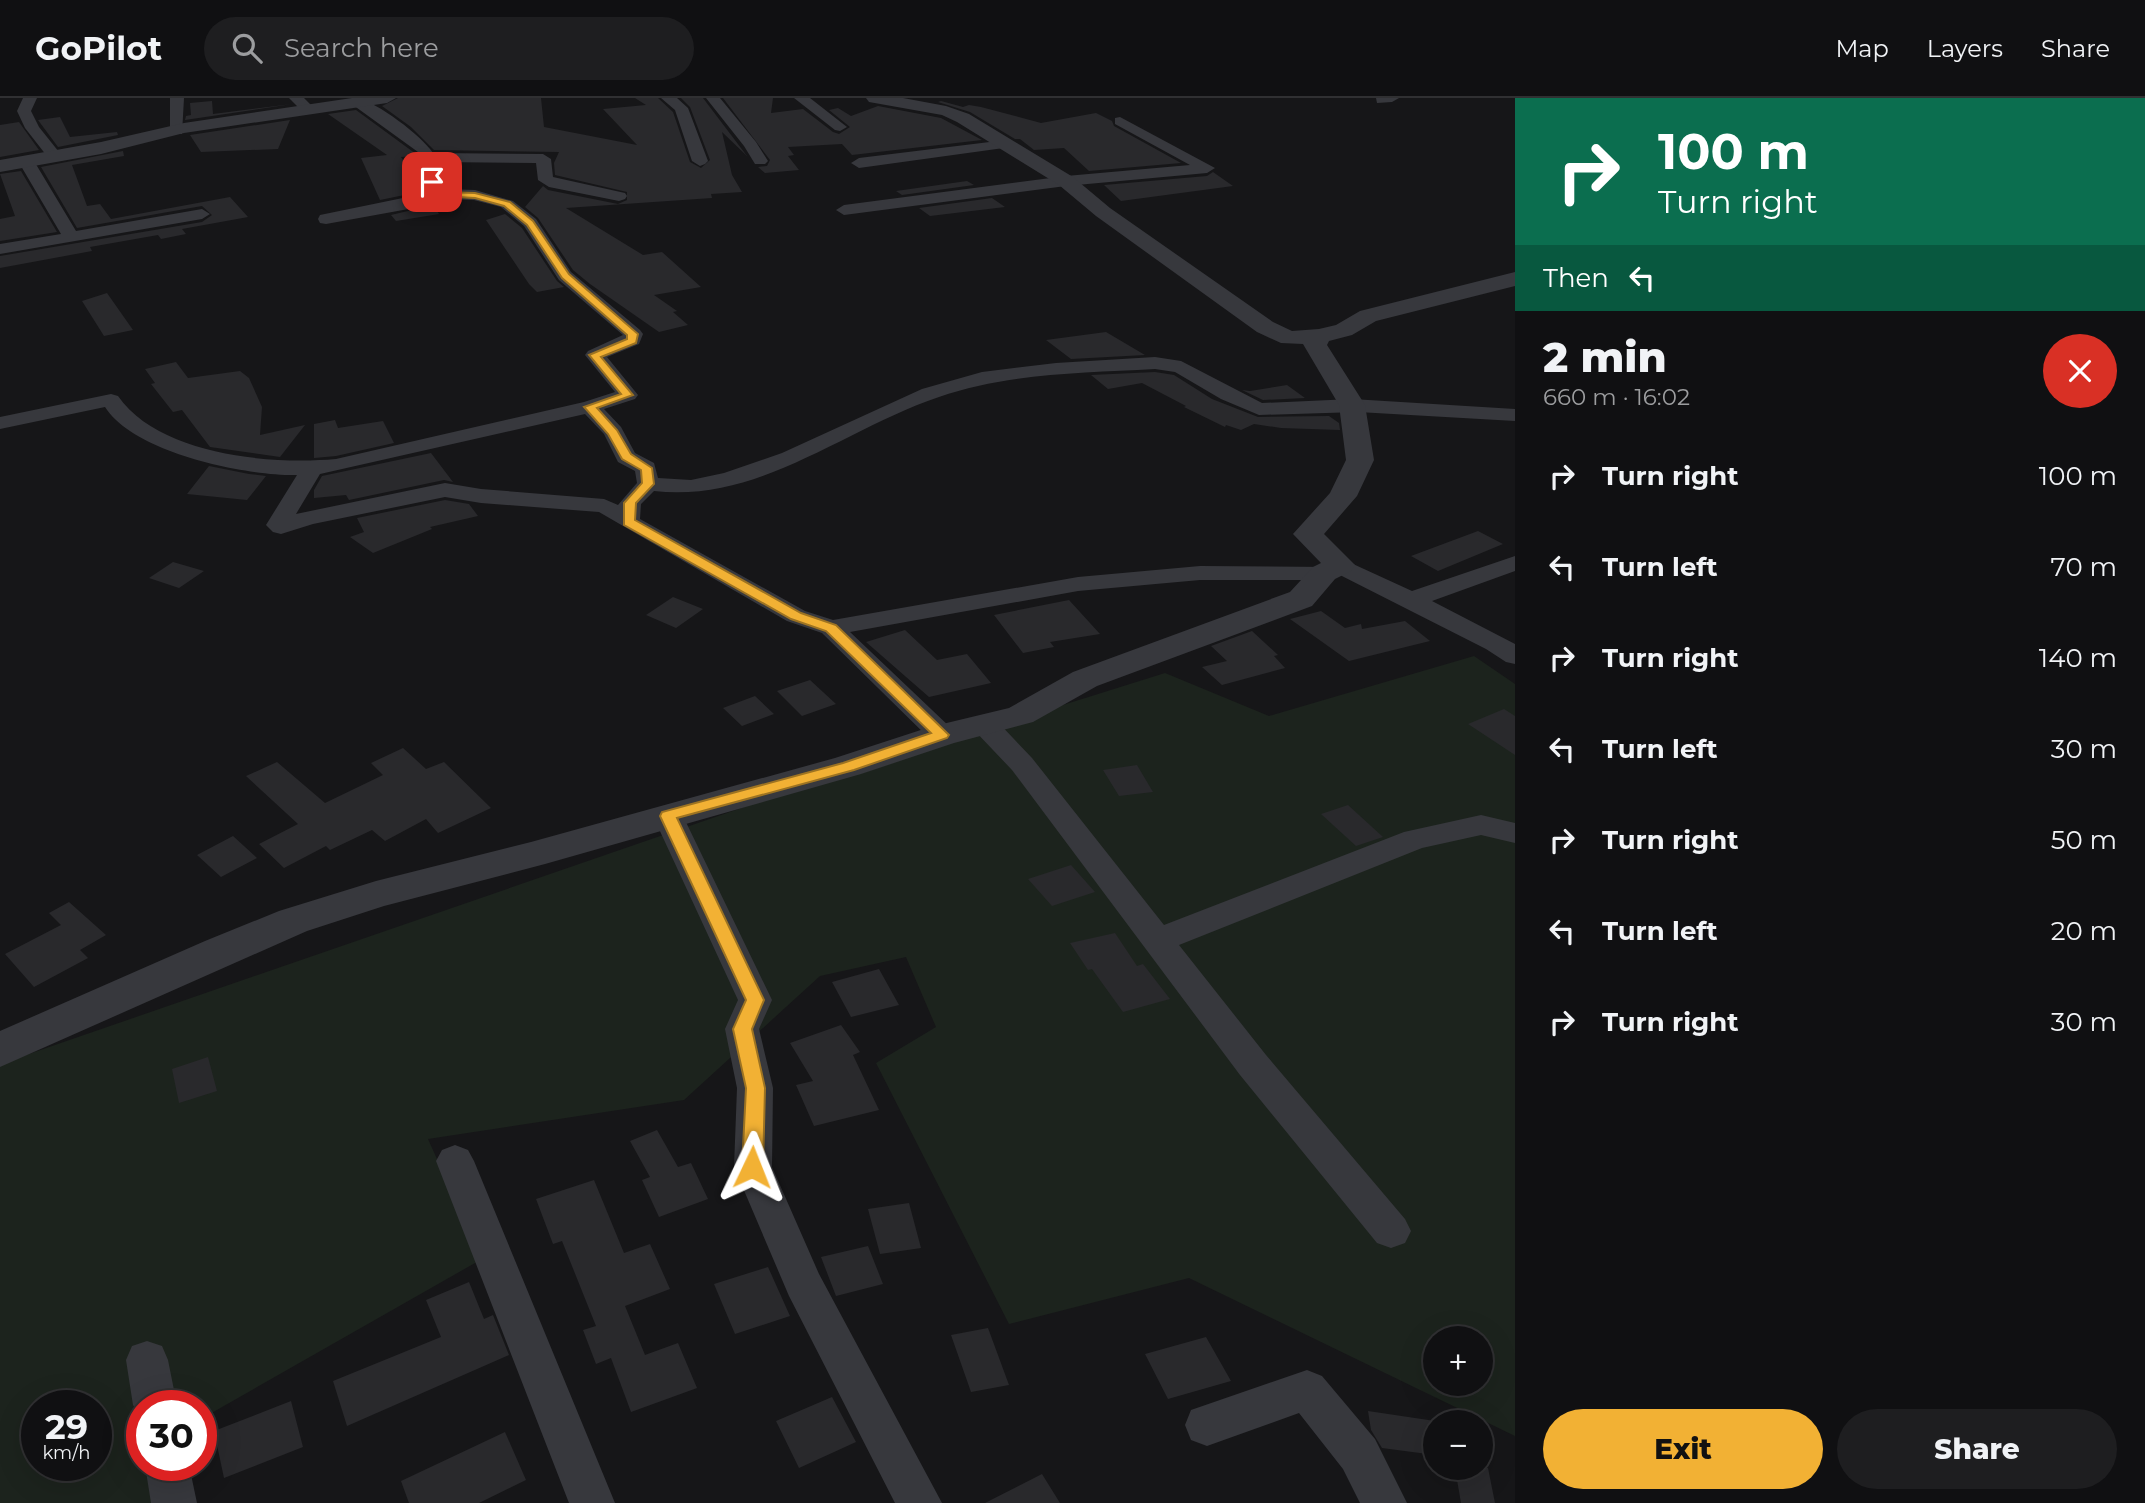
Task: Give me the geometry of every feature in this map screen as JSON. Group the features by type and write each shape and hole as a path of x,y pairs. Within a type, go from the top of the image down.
{"street":[{"path":"30,98 24,111 32,128 54,157"},
{"path":"177,98 177,131"},
{"path":"668,98 681,108 700,161"},
{"path":"713,98 751,145 760,161"},
{"path":"801,98 840,127"},
{"path":"875,98 946,111 963,118 1066,181 1102,212 1265,327 1289,338 1320,336 1344,330 1367,316 1515,279"},
{"path":"0,166 302,104 374,99"},
{"path":"374,99 370,107 423,149 432,182 442,194"},
{"path":"844,210 1066,181 1207,168 1120,121"},
{"path":"859,163 1006,144"},
{"path":"427,157 543,159 546,180 557,185 610,192 619,196"},
{"path":"26,161 71,237"},
{"path":"0,423 111,400 115,411 153,436 226,460 271,468 313,468 336,466 590,407 628,395 594,355 632,340 633,334 565,276 530,223 507,204 475,195 442,194 421,201 355,211 326,219"},
{"path":"0,249 202,214"},
{"path":"1320,336 1315,345 1352,406 1360,460 1343,496 1308,534 1332,569"},
{"path":"648,484 691,487 773,466 883,412 932,393 960,383 1028,373 1172,364 1259,409 1352,406 1515,415"},
{"path":"590,407 613,432 626,457 646,468 648,484"},
{"path":"313,468 278,525 281,527 307,518 445,490 481,496 604,506 796,616 831,628 942,735"},
{"path":"629,520 630,503 648,484"},
{"path":"1412,600 1515,563"},
{"path":"0,1050 219,951 293,921 376,895 531,855 848,766 942,735 1021,715 1085,679 1301,599 1332,569"},
{"path":"831,628 1078,584 1200,573 1332,569 1412,600 1515,656"},
{"path":"984,724 1022,764 1253,1065 1391,1231"},
{"path":"668,816 755,1000 742,1029 755,1088 752,1167 803,1283 919,1503"},
{"path":"1156,941 1415,839 1481,825 1515,833"},
{"path":"454,1161 592,1503"},
{"path":"147,1360 152,1390"},
{"path":"1207,1425 1307,1390 1359,1454 1384,1503"},
{"path":"170,1481 174,1503"}],"shaded area":[{"path":"1474,656 1515,684 1515,1436 1493,1425 1493,1410 1461,1410 1432,1396 1493,1396 1493,1326 1423,1326 1423,1391 1189,1278 1009,1324 876,1063 936,1027 906,957 820,976 684,1100 428,1139 482,1259 217,1410 217,1390 126,1390 126,1481 169,1481 161,1503 0,1503 0,1064 808,785 1165,673 1269,716"}],"building":[{"path":"398,98 541,98 544,127 637,145 603,109 646,105 635,98 658,98 673,112 690,162 701,168 710,160 690,107 681,98 703,98 747,156 722,132 732,175 742,192 711,194 712,198 566,208 643,255 662,252 701,287 654,295 677,311 673,312 688,325 659,332 590,284 573,270 538,218 525,207 543,186 548,190 618,204 627,200 627,192 555,175 554,163 559,152 434,150 411,127 382,106"},
{"path":"723,98 773,98 771,113 803,109 839,134 850,127 829,110 838,108 851,116 878,106 941,118 982,140 852,155 842,144 788,147 794,155 788,156 799,170 765,173 758,167 767,166 770,160"},
{"path":"212,101 213,114 292,104 185,120 186,116 191,115 190,103"},
{"path":"938,102 963,107 981,107 1041,123 1096,113 1181,163 1089,171 1064,148 1034,150 1020,139 1015,139 970,112"},
{"path":"356,110 416,154 401,157 424,191 380,200 361,158 387,155 328,114"},
{"path":"60,117 70,137 117,132 118,135 58,147 38,120"},
{"path":"290,120 278,149 201,152 190,135"},
{"path":"19,122 39,150 0,157 0,125"},
{"path":"123,151 124,156 72,165 87,206 100,204 111,219 230,197 248,217 182,229 186,234 161,239 158,235 90,247 92,251 0,268 0,256 202,222 212,215 202,206 77,228 41,167"},
{"path":"21,171 57,232 0,241 0,219 15,216 0,174"},
{"path":"1213,172 1233,186 1121,201 1104,185 1207,176"},
{"path":"967,181 974,185 902,195 896,191"},
{"path":"992,198 1005,207 930,216 919,208"},
{"path":"433,205 439,214 396,221 391,215"},
{"path":"505,214 522,228 557,281 564,287 537,292 529,284 486,220"},
{"path":"107,293 133,330 104,336 82,301"},
{"path":"1106,332 1145,355 1071,359 1046,340"},
{"path":"176,362 188,378 240,371 249,378 262,407 260,435 305,425 280,457 210,447 182,410 173,412 151,384 155,383 145,369"},
{"path":"1155,372 1174,375 1212,399 1258,417 1329,416 1339,423 1340,430 1281,428 1254,424 1241,430 1226,425 1225,427 1142,383 1108,389 1091,375"},
{"path":"1287,385 1305,398 1263,400 1242,390 1250,391"},
{"path":"335,420 338,428 383,421 394,443 314,458 314,424"},
{"path":"431,453 453,482 444,480 349,500 346,495 314,498 314,490 322,476"},
{"path":"209,466 266,476 247,500 187,494"},
{"path":"445,500 469,504 478,516 430,527 432,529 373,553 350,537 364,532 357,518"},
{"path":"1478,531 1503,544 1438,571 1411,556"},
{"path":"173,562 204,571 179,588 149,578"},
{"path":"673,597 703,609 676,628 646,615"},
{"path":"1069,600 1100,634 1050,642 1054,647 1023,653 994,615"},
{"path":"1321,611 1345,628 1361,624 1362,629 1405,621 1430,641 1349,661 1290,619"},
{"path":"905,630 937,660 967,654 991,683 929,697 866,642"},
{"path":"1252,631 1278,655 1274,656 1285,668 1222,685 1202,667 1227,661 1211,646"},
{"path":"810,680 836,704 802,716 777,691"},
{"path":"755,696 774,714 742,726 723,708"},
{"path":"1504,709 1515,716 1515,755 1468,724"},
{"path":"403,748 426,769 444,762 491,808 438,833 426,819 385,841 372,830 330,850 326,846 284,868 259,844 298,824 246,776 277,762 325,803 383,775 371,763"},
{"path":"1137,765 1153,792 1119,796 1103,770"},
{"path":"1348,805 1383,837 1356,846 1321,814"},
{"path":"233,836 257,858 221,877 197,855"},
{"path":"1071,865 1095,892 1052,906 1028,879"},
{"path":"69,902 106,935 80,950 88,958 34,987 5,954 61,925 49,913"},
{"path":"1115,933 1137,966 1143,964 1170,999 1123,1012 1092,969 1088,970 1070,943"},
{"path":"879,969 899,1005 851,1017 832,982"},
{"path":"841,1025 860,1052 853,1055 879,1110 814,1126 796,1085 813,1081 790,1043"},
{"path":"208,1057 217,1091 179,1103 172,1069"},
{"path":"657,1130 678,1167 691,1163 708,1199 659,1217 642,1180 650,1177 630,1141"},
{"path":"594,1180 624,1253 650,1244 670,1289 625,1306 645,1355 678,1343 697,1388 631,1412 611,1358 596,1364 583,1330 596,1326 562,1241 553,1244 536,1199"},
{"path":"909,1203 921,1248 880,1254 868,1209"},
{"path":"868,1246 883,1284 836,1296 821,1257"},
{"path":"768,1267 790,1316 735,1334 714,1284"},
{"path":"469,1282 484,1319 493,1315 509,1355 347,1426 333,1381 441,1337 426,1300"},
{"path":"988,1328 1009,1385 971,1392 951,1335"},
{"path":"1206,1337 1231,1381 1168,1399 1145,1354"},
{"path":"832,1397 856,1442 799,1468 776,1421"},
{"path":"291,1401 303,1447 224,1478 217,1445 217,1430"},
{"path":"1368,1411 1423,1419 1423,1453 1382,1448 1371,1430"},
{"path":"505,1432 526,1480 479,1503 409,1503 401,1481"},
{"path":"1042,1474 1060,1503 985,1503"},
{"path":"1457,1480 1490,1480 1495,1503 1461,1503"}],"route":[{"path":"432,182 442,194 475,195 507,204 530,223 565,276 633,334 632,340 594,355 606,373 628,395 590,407 613,432 626,457 646,468 648,484 630,503 628,522 796,616 831,628 942,735 848,766 668,816 755,1000 742,1029 755,1088 752,1167"}]}
